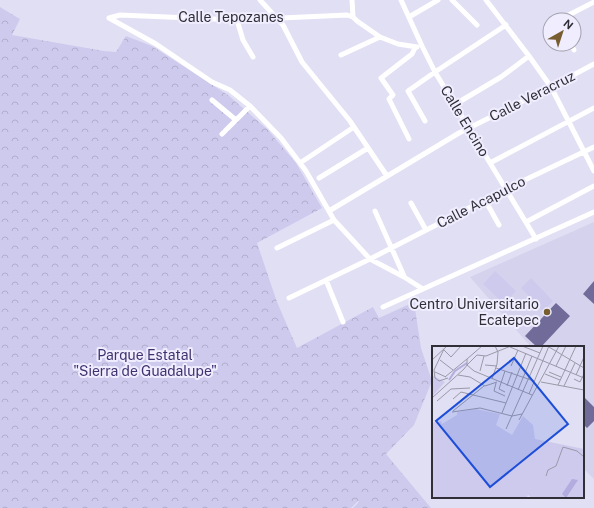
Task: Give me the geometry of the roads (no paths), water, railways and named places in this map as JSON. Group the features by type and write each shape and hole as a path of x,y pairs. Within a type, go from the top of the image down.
{"street":[{"path":"260,0 283,25 302,62 354,127 387,176"},
{"path":"352,0 353,17 380,37 398,44 415,48 422,46"},
{"name":"Calle Encino","path":"401,0 435,72 536,239"},
{"path":"409,17 438,0"},
{"path":"452,0 477,25"},
{"path":"486,0 551,87 594,171"},
{"path":"575,12 594,2"},
{"name":"Calle Tepozanes","path":"250,106 230,90 212,82 156,44 109,18 120,15 236,20 347,15 353,17"},
{"path":"236,20 243,40 253,57"},
{"path":"425,121 408,91 506,25"},
{"path":"341,55 380,37"},
{"path":"409,139 390,99 393,95 381,78 412,54 415,48"},
{"path":"454,105 502,77 529,56"},
{"name":"Calle Veracruz","path":"329,211 469,128 594,64"},
{"path":"212,100 236,120"},
{"path":"222,134 250,106 281,138 306,171 334,220 370,259 404,276 423,289"},
{"path":"490,163 594,108"},
{"path":"300,163 354,127"},
{"name":"Calle Acapulco","path":"289,298 370,259 506,189 594,147"},
{"path":"319,178 368,148"},
{"path":"526,222 594,186"},
{"path":"486,200 499,225"},
{"path":"411,204 426,230"},
{"path":"375,212 404,276"},
{"path":"383,307 594,212"},
{"path":"277,248 334,220"},
{"path":"326,280 343,322"}],"place":[{"name":"Centro Universitario Ecatepec","path":"547,312"}],"park label":[{"name":"Parque Estatal \"Sierra de Guadalupe\"","path":"145,364"}]}
